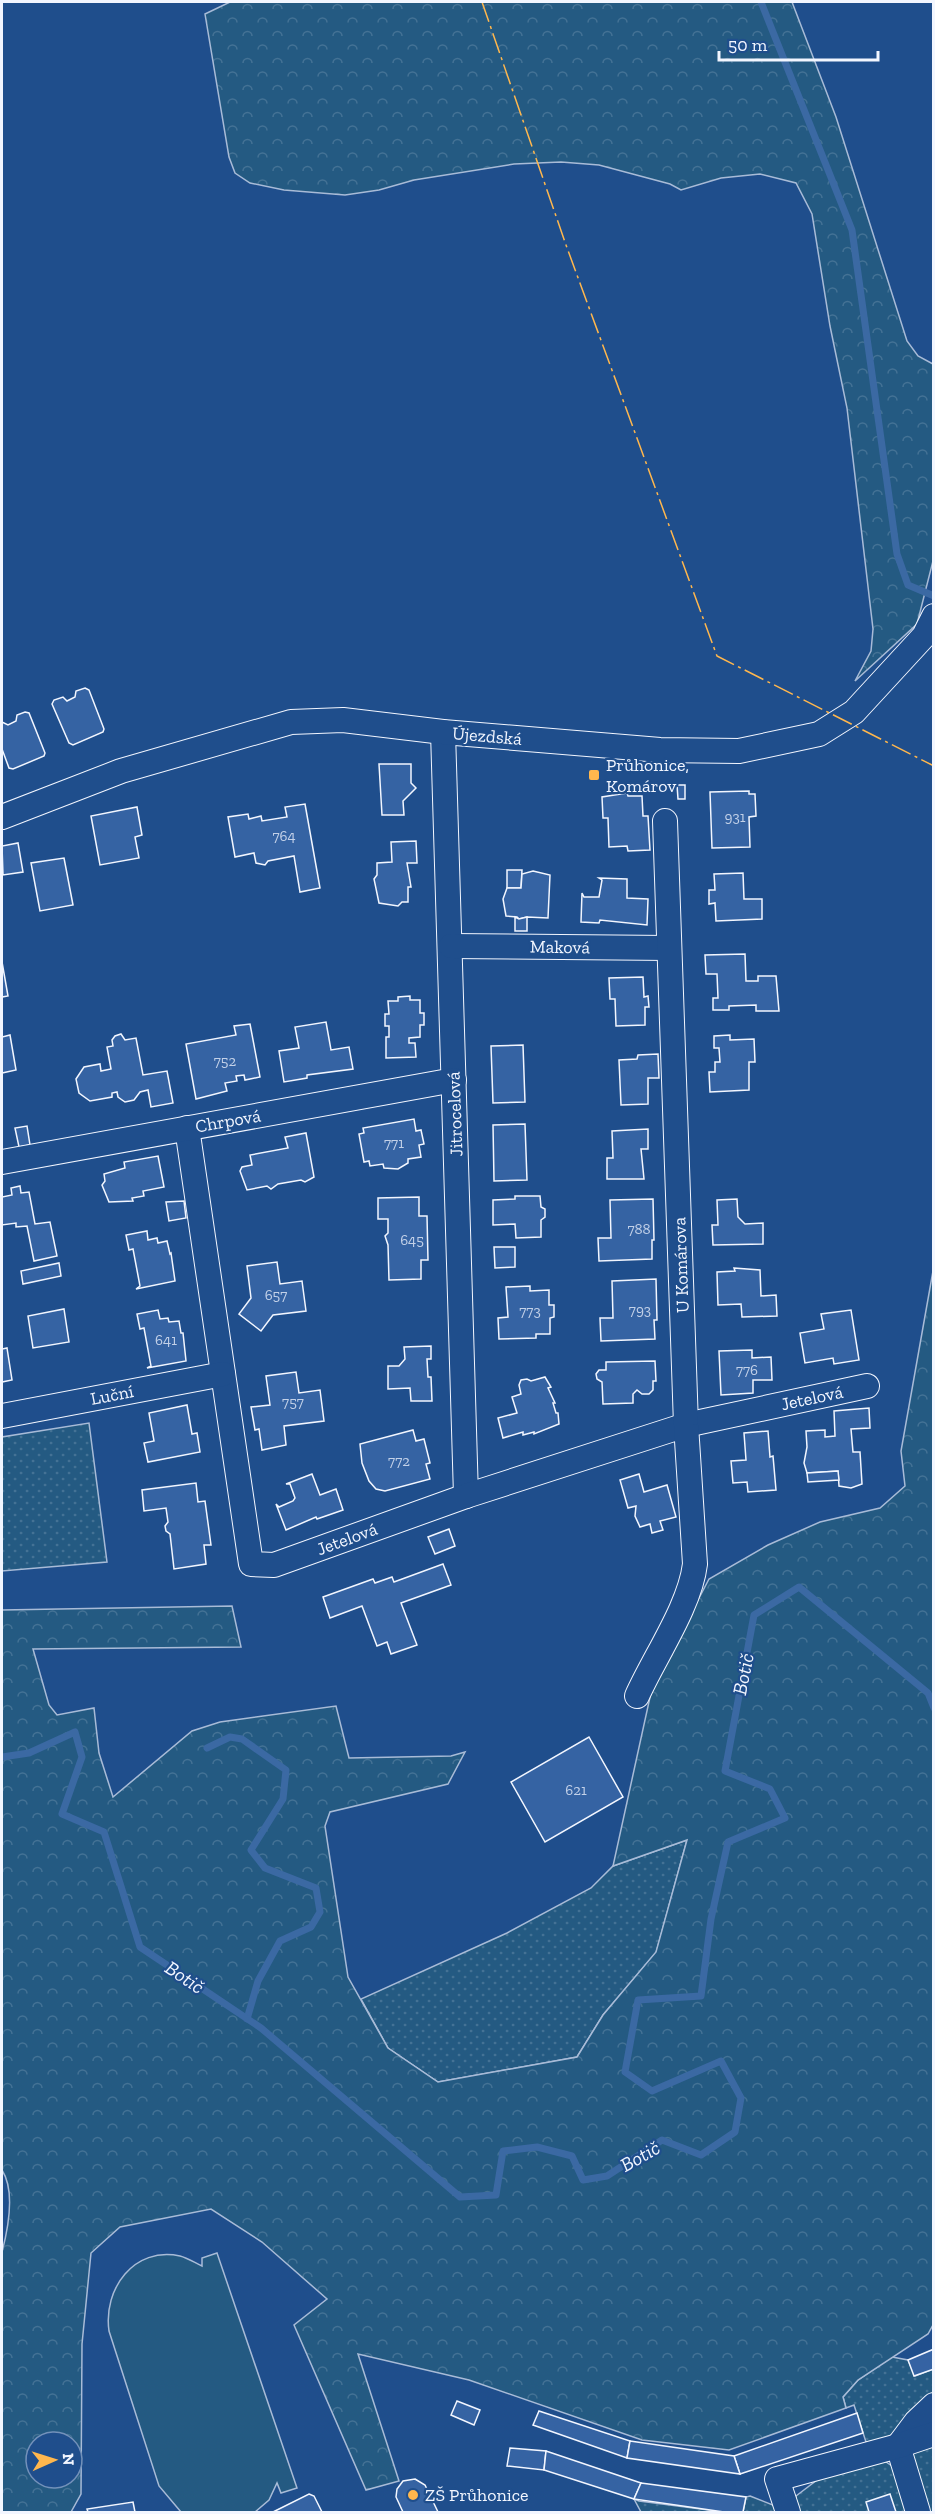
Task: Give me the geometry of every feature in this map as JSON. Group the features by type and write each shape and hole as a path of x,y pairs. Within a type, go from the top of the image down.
{"street":[{"name":"Újezdská","path":"2,817 121,771 291,722 343,720 443,732 660,750 739,751 819,734 854,712 924,636 933,616"},
{"name":"Jitrocelová","path":"443,732 466,1496"},
{"name":"U Komárova","path":"637,1696 683,1605 693,1579 695,1564 687,1425 665,820"},
{"name":"Maková","path":"451,946 669,948"},
{"name":"Chrpová","path":"2,1162 454,1080"},
{"name":"Jetelová","path":"187,1128 251,1564 273,1565 466,1496 687,1425 867,1386"},
{"name":"Luční","path":"2,1416 223,1374"},
{"path":"898,2446 916,2422 933,2405"},
{"path":"788,2512 777,2479 898,2446 933,2434"},
{"path":"898,2446 918,2512"}],"green space":[{"path":"230,2 792,2 836,117 907,341 918,356 933,364 933,561 917,624 855,681 871,651 873,629 847,408 830,326 812,214 796,183 760,174 721,178 681,190 670,184 599,165 561,162 514,164 414,180 379,190 345,195 284,190 250,183 235,173 229,157 205,14"},
{"path":"933,1271 934,2323 928,2334 858,2380 843,2397 846,2408 729,2450 642,2440 469,2380 358,2354 399,2481 366,2490 294,2325 327,2299 262,2242 211,2209 120,2227 91,2253 82,2344 81,2430 24,2430 24,2490 81,2490 81,2494 71,2512 2,2512 2,2252 10,2200 9,2189 2,2170 2,1610 232,1606 241,1647 33,1649 49,1705 57,1715 94,1708 99,1753 113,1797 192,1731 220,1722 336,1706 349,1758 451,1756 465,1752 448,1784 330,1812 325,1826 348,1977 388,2048 438,2082 577,2057 603,2015 656,1952 687,1840 613,1866 652,1688 709,1579 768,1545 820,1522 880,1508 905,1486 901,1451"},
{"path":"89,1423 107,1562 2,1571 2,1437"},
{"path":"687,1840 656,1953 603,2015 577,2057 438,2082 388,2048 361,1999 507,1933 591,1888 613,1866"},
{"path":"217,2253 297,2488 281,2493 277,2483 269,2500 255,2512 181,2512 159,2486 109,2331 108,2315 111,2300 125,2274 136,2264 163,2255 180,2256 202,2266 202,2258"},
{"path":"892,2357 908,2360 915,2376 933,2369 933,2402 889,2439 866,2442 854,2405 846,2408 843,2397 858,2380"},
{"path":"933,2441 933,2512 923,2512 910,2456"},
{"path":"883,2460 895,2468 910,2512 797,2512 796,2496 825,2474"},
{"path":"750,2496 773,2505 778,2512 743,2512 746,2497"},
{"path":"634,2499 639,2501 724,2512 641,2512"}],"building":[{"path":"85,688 89,690 104,729 103,732 73,745 69,743 52,704 54,700 63,697 67,701 75,697 76,691"},
{"path":"29,713 45,753 44,756 13,769 9,768 2,749 2,722 8,725 16,721 17,715"},
{"path":"379,764 411,764 411,783 416,788 403,801 404,815 382,815"},
{"path":"677,785 685,785 685,799 678,799"},
{"path":"749,791 749,794 755,794 756,816 749,817 750,847 712,848 710,792"},
{"path":"627,793 628,796 642,796 643,816 648,816 650,850 628,851 627,846 609,847 608,818 603,818 602,797"},
{"path":"305,804 320,888 300,892 294,856 268,861 265,865 256,863 254,853 235,857 228,817 248,814 249,819 261,816 262,821 287,817 285,807"},
{"path":"137,807 142,835 135,837 139,858 100,865 91,816"},
{"path":"416,841 417,863 407,863 411,887 408,887 408,902 402,902 398,906 379,903 374,879 377,875 377,863 392,862 391,842"},
{"path":"18,843 23,872 3,875 2,846"},
{"path":"64,858 73,905 40,911 31,863"},
{"path":"507,870 522,870 521,888 507,888"},
{"path":"533,871 550,875 548,918 519,919 506,916 503,899 507,888 521,888 522,874"},
{"path":"743,873 744,899 762,899 762,919 716,921 715,903 709,904 709,890 715,890 714,874"},
{"path":"599,878 627,879 627,898 648,899 647,925 600,920 599,923 581,922 582,893 584,897 599,897 602,880"},
{"path":"515,917 519,919 527,917 527,931 515,931"},
{"path":"745,954 746,981 758,981 758,976 776,976 779,1011 756,1011 756,1005 729,1006 729,1010 713,1010 713,998 718,998 717,974 706,974 705,955"},
{"path":"2,962 8,996 2,997"},
{"path":"643,977 644,997 648,996 649,1007 645,1007 645,1025 616,1026 615,999 610,999 609,978"},
{"path":"410,996 410,1000 420,1000 420,1013 424,1013 424,1025 420,1025 420,1037 409,1038 409,1043 415,1043 416,1057 386,1058 386,1037 389,1037 389,1026 385,1026 385,1014 389,1014 388,1001 398,1001 398,997"},
{"path":"326,1022 331,1050 349,1047 353,1069 307,1075 307,1078 284,1082 279,1051 299,1048 295,1027"},
{"path":"250,1024 260,1077 245,1080 244,1075 236,1076 237,1081 225,1083 227,1091 196,1099 186,1044 236,1035 234,1026"},
{"path":"121,1034 125,1040 136,1038 143,1075 167,1071 173,1103 151,1107 148,1090 140,1092 134,1100 125,1102 118,1097 117,1092 112,1093 112,1097 90,1101 79,1093 76,1079 84,1067 100,1064 101,1071 111,1069 107,1047 113,1046 112,1040"},
{"path":"10,1035 16,1070 2,1073 2,1037"},
{"path":"730,1035 730,1040 754,1039 755,1062 749,1062 749,1090 710,1092 709,1072 715,1072 715,1062 720,1062 719,1048 714,1048 714,1036"},
{"path":"523,1045 525,1102 493,1103 491,1046"},
{"path":"658,1054 659,1078 648,1078 648,1104 621,1105 619,1060 637,1059 638,1055"},
{"path":"414,1119 416,1131 421,1130 424,1144 419,1145 421,1157 408,1159 408,1163 398,1169 384,1168 383,1164 370,1166 369,1161 364,1162 359,1134 364,1133 363,1128"},
{"path":"525,1124 527,1180 494,1181 493,1125"},
{"path":"27,1126 30,1145 19,1147 15,1128"},
{"path":"648,1129 648,1149 641,1149 644,1179 607,1179 607,1158 613,1158 612,1131"},
{"path":"306,1133 314,1177 305,1182 301,1180 278,1184 271,1189 267,1186 247,1190 240,1171 242,1167 252,1165 250,1155 288,1148 285,1137"},
{"path":"158,1156 164,1187 143,1191 144,1196 132,1198 133,1201 109,1202 102,1185 105,1181 104,1174 125,1168 124,1162"},
{"path":"20,1186 21,1193 29,1192 35,1224 50,1222 57,1256 34,1261 27,1226 16,1227 16,1223 2,1225 2,1197 12,1195 11,1188"},
{"path":"515,1196 540,1196 541,1207 545,1209 545,1217 541,1220 541,1237 516,1238 515,1224 493,1225 493,1200 515,1199"},
{"path":"419,1197 419,1216 427,1216 428,1260 421,1260 421,1279 389,1280 388,1245 385,1236 388,1233 388,1219 378,1219 378,1198"},
{"path":"653,1199 652,1259 599,1261 598,1238 611,1238 610,1200"},
{"path":"737,1199 738,1217 745,1224 763,1223 763,1244 713,1245 712,1225 718,1225 717,1200"},
{"path":"184,1201 186,1218 169,1221 166,1202"},
{"path":"147,1231 148,1240 157,1238 158,1243 167,1241 175,1281 136,1289 140,1286 133,1249 129,1250 126,1235"},
{"path":"494,1247 515,1247 515,1267 495,1268"},
{"path":"277,1262 280,1284 302,1281 306,1311 273,1315 261,1331 239,1314 251,1298 247,1266"},
{"path":"59,1263 61,1276 23,1284 21,1271"},
{"path":"734,1268 760,1270 761,1296 776,1295 777,1316 742,1317 741,1304 718,1305 717,1272 735,1271"},
{"path":"656,1279 655,1339 601,1341 600,1318 613,1318 612,1281"},
{"path":"530,1286 530,1291 549,1290 549,1305 554,1305 554,1317 550,1318 550,1334 536,1334 536,1338 499,1339 498,1318 508,1317 506,1287"},
{"path":"64,1309 69,1342 33,1348 28,1316"},
{"path":"158,1310 160,1319 168,1318 169,1322 179,1321 181,1333 183,1333 186,1361 147,1368 151,1366 144,1328 140,1329 137,1314"},
{"path":"851,1310 859,1360 834,1364 833,1358 805,1363 800,1333 824,1329 821,1314"},
{"path":"431,1346 431,1359 427,1359 428,1377 431,1377 432,1401 411,1401 410,1388 388,1389 388,1366 399,1366 405,1359 404,1347"},
{"path":"7,1348 12,1380 2,1382 2,1349"},
{"path":"752,1350 752,1358 771,1357 772,1380 753,1380 753,1393 721,1395 719,1351"},
{"path":"655,1361 656,1381 653,1381 653,1390 649,1394 642,1394 637,1390 633,1394 633,1403 603,1404 602,1382 597,1379 596,1374 599,1370 606,1370 606,1362"},
{"path":"296,1372 299,1393 320,1390 324,1421 284,1426 286,1445 262,1450 259,1429 255,1430 251,1407 270,1405 266,1376"},
{"path":"545,1377 551,1387 548,1388 555,1403 553,1403 558,1413 559,1424 534,1434 534,1432 523,1435 523,1432 503,1438 498,1418 517,1413 512,1397 521,1394 519,1385 521,1380 531,1381"},
{"path":"187,1405 192,1434 197,1433 200,1452 148,1462 144,1443 154,1441 149,1413"},
{"path":"869,1408 870,1428 851,1429 853,1452 860,1452 862,1484 851,1488 839,1486 838,1471 807,1473 804,1463 807,1447 806,1431 825,1430 825,1437 835,1436 834,1411"},
{"path":"413,1430 416,1441 424,1439 430,1463 426,1464 430,1479 385,1491 376,1489 369,1481 362,1463 360,1444"},
{"path":"768,1431 776,1490 748,1492 747,1482 733,1483 731,1461 746,1460 744,1433"},
{"path":"838,1471 839,1480 808,1482 807,1473"},
{"path":"312,1474 320,1495 336,1489 343,1510 317,1519 316,1517 286,1530 276,1504 279,1507 295,1498 290,1484 286,1484"},
{"path":"639,1474 644,1492 667,1485 676,1517 660,1521 663,1530 652,1533 650,1524 640,1527 635,1516 636,1506 628,1508 620,1480"},
{"path":"196,1483 198,1502 205,1501 211,1545 204,1545 206,1564 174,1569 170,1534 166,1531 165,1526 168,1522 166,1508 144,1511 142,1490"},
{"path":"449,1529 455,1546 435,1554 428,1537"},
{"path":"443,1564 451,1585 401,1603 417,1645 391,1654 387,1642 377,1646 362,1606 330,1618 323,1597 373,1579 375,1583 392,1577 394,1582"},
{"path":"589,1737 623,1797 545,1842 511,1782"},
{"path":"934,2349 934,2369 914,2376 908,2360"},
{"path":"457,2401 480,2410 474,2425 451,2415"},
{"path":"539,2411 630,2441 627,2458 533,2425"},
{"path":"857,2413 863,2433 740,2474 734,2456"},
{"path":"630,2441 734,2456 740,2474 627,2458"},
{"path":"510,2448 546,2451 544,2470 507,2466"},
{"path":"546,2451 641,2483 634,2499 544,2470"},
{"name":"ZŠ Průhonice","path":"415,2479 425,2485 438,2512 403,2512 396,2497 397,2489 403,2481"},
{"path":"641,2483 746,2497 743,2512 724,2512 634,2499"},
{"path":"309,2494 314,2496 322,2512 273,2512"},
{"path":"890,2494 896,2512 869,2512 866,2502"},
{"path":"133,2502 135,2512 88,2512 87,2509"}],"waterway":[{"path":"761,2 852,230 897,554 908,585 934,596"},
{"name":"Botič","path":"2,1757 29,1753 75,1732 82,1757 62,1814 104,1832 140,1947 261,2028 460,2197 496,2195 503,2151 537,2147 572,2156 583,2180 607,2176 662,2140 701,2155 735,2132 741,2098 721,2061 652,2091 625,2072 638,2000 701,1996 711,1919 728,1842 785,1818 770,1789 725,1771 754,1615 799,1587 928,1693 934,1708"},
{"path":"207,1748 230,1737 242,1739 286,1770 283,1799 251,1850 265,1868 316,1888 320,1912 311,1927 280,1941 258,1981 247,2019"}],"power":[{"path":"482,2 566,245 717,656 934,766"}],"place":[{"name":"Průhonice, Komárov","path":"594,775"},
{"name":"ZŠ Průhonice","path":"413,2495"}]}
